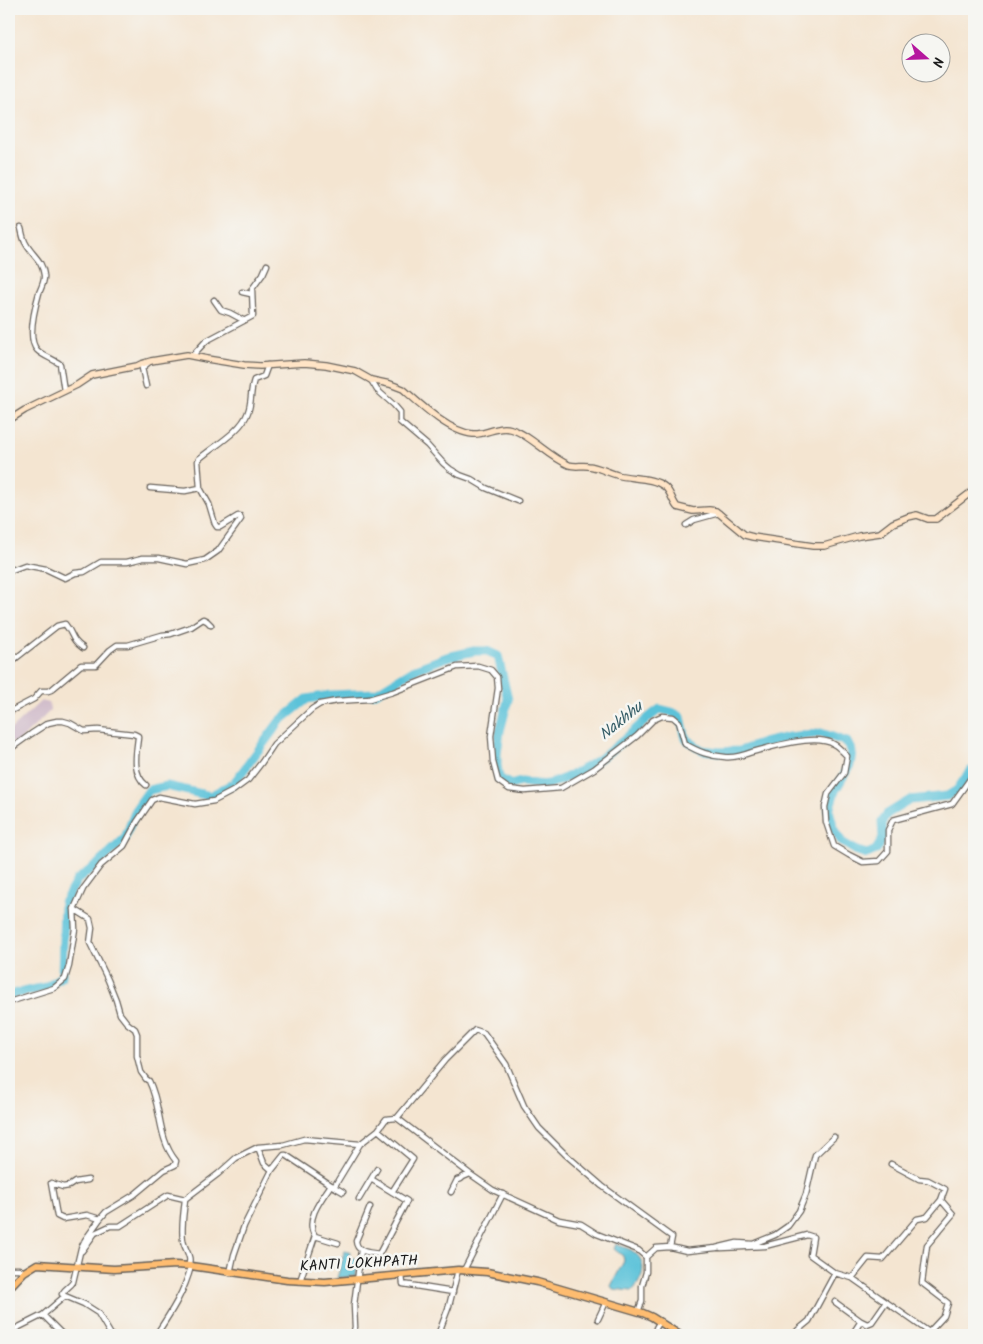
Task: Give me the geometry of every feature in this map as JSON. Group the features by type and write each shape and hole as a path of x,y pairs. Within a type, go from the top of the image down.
{"main road":[{"path":"9,420 25,410 77,386 92,375 137,366 151,361 193,355 244,365 326,364 355,371 371,380 403,389 444,422 459,430 473,434 498,428 510,429 517,431 569,465 588,466 630,478 650,480 666,488 676,507 693,511 709,510 719,513 745,535 749,536 824,546 860,536 880,533 893,523 908,517 918,515 928,519 936,519 974,490"},
{"name":"KANTI LOKHPATH","path":"9,1288 24,1272 38,1264 114,1269 175,1265 300,1281 324,1282 461,1270 487,1272 537,1282 606,1302 652,1317 680,1335"}],"street":[{"path":"21,228 24,242 42,264 45,278 38,295 32,337 36,348 40,352 60,364 64,391"},
{"path":"193,355 206,341 253,316 251,294 253,287 267,265"},
{"path":"242,292 251,294"},
{"path":"214,300 221,310 243,320"},
{"path":"146,386 142,368 151,361"},
{"path":"9,571 25,565 46,569 64,578 74,573 84,572 101,562 127,562 142,558 160,558 187,564 205,560 218,551 242,519 238,516 217,527 209,504 200,488 197,464 199,459 242,423 248,413 251,387 254,380 264,376 268,365"},
{"path":"371,380 378,390 400,412 400,422 427,445 443,463 460,475 518,501"},
{"path":"150,488 185,491 200,488"},
{"path":"686,525 694,520 719,513"},
{"path":"9,712 34,699 41,691 50,690 81,665 96,665 117,645 128,645 171,634 191,627 203,620 211,625"},
{"path":"9,662 63,624 68,627 73,641 83,648"},
{"path":"9,1002 54,988 65,979 75,930 74,909 83,889 101,865 124,846 152,800 159,797 195,804 214,801 248,780 274,744 320,704 369,699 393,692 457,667 478,666 492,670 497,677 498,688 491,736 493,762 498,781 509,789 561,788 594,769 638,736 653,720 662,716 673,717 678,722 685,744 701,753 727,758 789,743 825,741 837,746 847,756 844,773 828,794 825,806 826,822 831,838 834,846 863,862 879,861 888,851 888,830 893,820 952,804 970,779 974,778"},
{"path":"9,748 48,723 57,721 70,722 84,732 98,730 134,734 138,736 136,769 142,782 146,785"},
{"path":"74,909 90,919 92,928 90,943 108,980 120,1014 136,1029 137,1056 141,1072 153,1089 166,1146 176,1161 174,1165 164,1170 134,1195 110,1209 100,1219 85,1240 71,1285 65,1288 62,1294 98,1313 112,1335"},
{"path":"397,1118 445,1060 475,1030 484,1033 506,1064 524,1106 539,1128 565,1154 602,1186 672,1237 670,1247"},
{"path":"338,1243 316,1236 312,1230 314,1213 318,1204 360,1144 378,1130 386,1119 397,1118 493,1190 559,1220 581,1224 597,1234 638,1250 646,1257"},
{"path":"378,1130 413,1159 392,1192"},
{"path":"638,1312 642,1302 646,1257 656,1248 670,1247 688,1251 716,1248 737,1243 753,1244 788,1226 799,1211 806,1194 815,1155 834,1137"},
{"path":"156,1335 171,1313 188,1279 189,1257 182,1241 186,1199 236,1158 258,1147 283,1145 304,1139 360,1144"},
{"path":"258,1147 266,1165 272,1170"},
{"path":"230,1273 240,1236 272,1170 282,1156 284,1155 343,1192"},
{"path":"852,1278 868,1258 883,1259 917,1219 927,1217 942,1200 945,1189 928,1180 919,1179 891,1164"},
{"path":"359,1199 378,1169"},
{"path":"451,1192 457,1180 470,1174"},
{"path":"359,1249 379,1254 407,1201 371,1179"},
{"path":"88,1180 75,1182 63,1187 51,1183 56,1216 63,1219 87,1215 100,1219"},
{"path":"438,1335 461,1270 503,1194"},
{"path":"80,1255 95,1233 101,1229 110,1226 120,1226 168,1196 186,1199"},
{"path":"716,1248 765,1246 807,1234 813,1237 810,1255 835,1273 852,1278 929,1334 944,1316 948,1303 922,1283 928,1245 953,1214 942,1200"},
{"path":"353,1335 359,1249 356,1241 370,1207"},
{"path":"300,1281 316,1236"},
{"path":"9,1269 19,1269 24,1272"},
{"path":"794,1335 809,1321 835,1273"},
{"path":"402,1275 403,1284 453,1292"},
{"path":"9,1332 44,1314 65,1296"},
{"path":"598,1319 606,1302"},
{"path":"835,1302 867,1324 872,1322 886,1302"},
{"path":"44,1314 63,1335"},
{"path":"655,1335 660,1321"},
{"path":"852,1335 861,1321"}],"shaded area":[{"path":"41,701 49,703 50,711 17,743 9,740 9,731"}],"water":[{"path":"616,1244 637,1254 642,1264 642,1275 632,1291 613,1289 611,1286 624,1261 623,1256 614,1249"},
{"path":"345,1251 350,1251 349,1257 358,1259 356,1276 337,1278"}],"waterway":[{"name":"Nakhhu","path":"9,995 46,987 62,976 64,903 77,880 98,864 125,838 137,807 149,790 167,786 210,796 234,783 280,721 307,699 331,695 376,693 413,670 447,657 474,651 487,651 498,656 508,700 500,731 497,765 499,778 511,785 522,782 539,785 549,784 577,772 611,750 660,709 681,717 686,739 702,750 719,752 740,751 789,737 821,733 847,742 852,752 850,765 835,791 829,810 834,829 842,842 857,851 867,854 876,850 883,839 882,821 887,814 910,800 947,796 957,790 970,771 974,770"}]}
